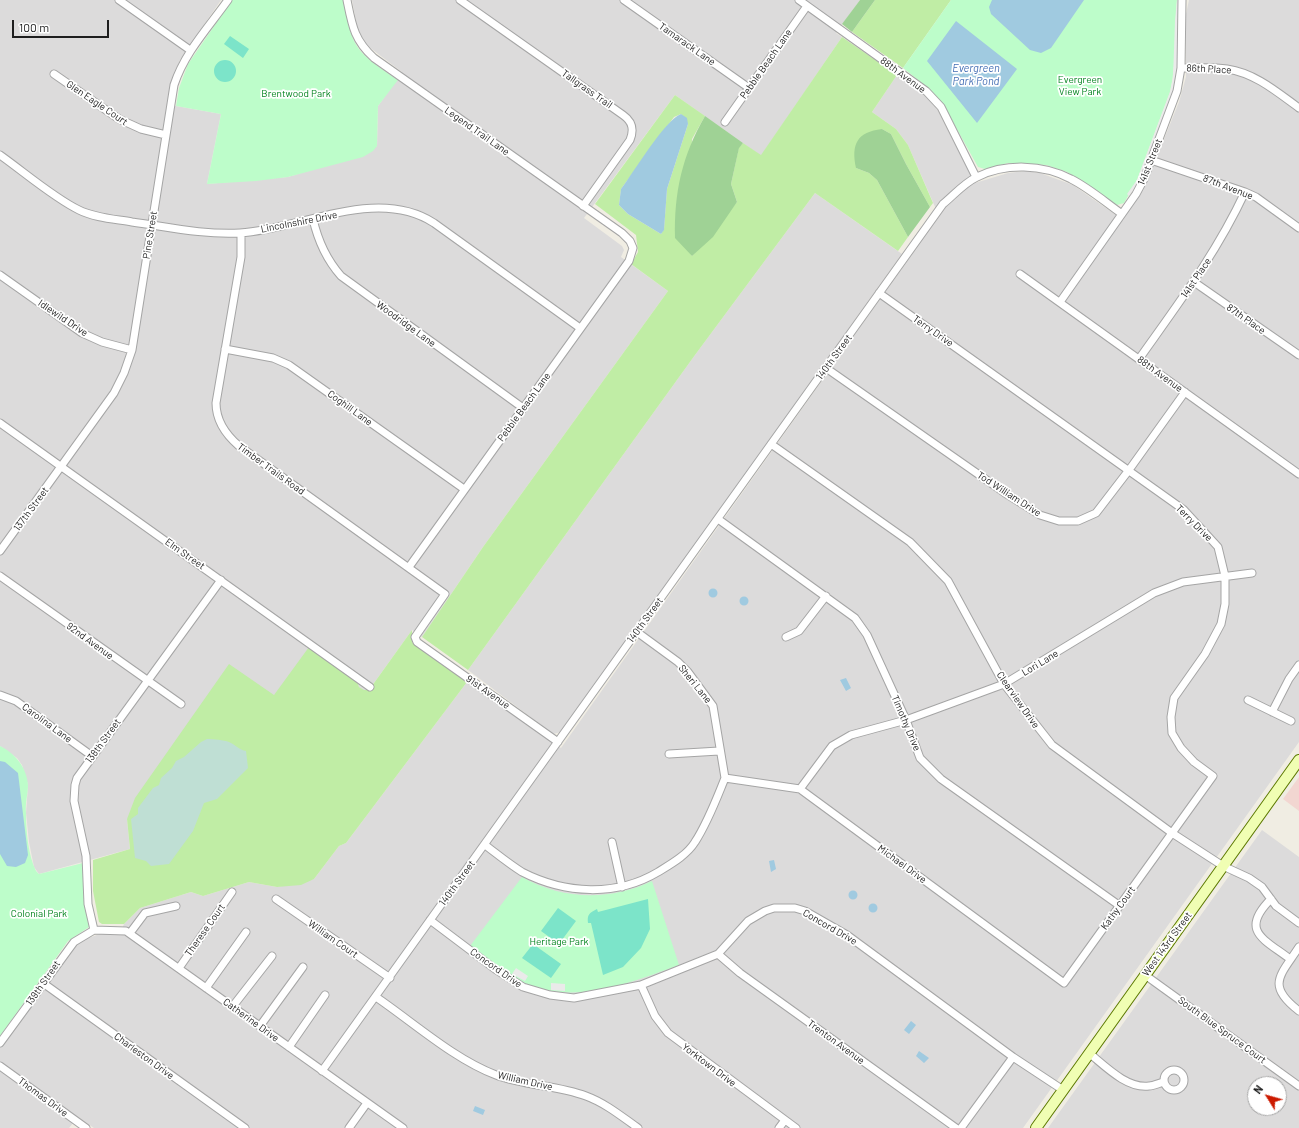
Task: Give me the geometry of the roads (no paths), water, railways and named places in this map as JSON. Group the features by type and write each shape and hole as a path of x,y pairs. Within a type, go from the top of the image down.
{"main road":[{"name":"West 143rd Street","path":"1036,1128 1299,760"}],"street":[{"path":"119,0 190,50"},
{"name":"Pine Street","path":"61,466 117,388 128,364 132,350 174,85 180,68 190,50 228,0"},
{"name":"Legend Trail Lane","path":"348,0 354,32 362,46 374,58 627,238 632,244"},
{"name":"Tallgrass Trail","path":"460,0 631,122 633,133 630,140 582,206"},
{"name":"Tamarack Lane","path":"624,0 749,88"},
{"name":"88th Avenue","path":"799,0 926,91 941,107 976,177"},
{"name":"141st Street","path":"1060,302 1122,214 1144,179 1176,91 1181,68 1182,0"},
{"name":"Pebble Beach Lane","path":"724,122 807,6"},
{"name":"86th Place","path":"1181,68 1226,69 1242,72 1261,81 1299,108"},
{"name":"Glen Eagle Court","path":"54,74 124,122 141,129 166,135"},
{"name":"Lincolnshire Drive","path":"0,155 80,210 95,216 198,232 241,233 371,207 388,207 418,214 434,223 580,328"},
{"name":"87th Avenue","path":"1151,160 1256,197 1299,228"},
{"path":"976,177 1008,168 1024,167 1045,169 1072,179 1122,214"},
{"name":"140th Street","path":"322,1071 943,204 976,177"},
{"name":"141st Place","path":"1139,359 1194,282 1228,229 1245,192"},
{"name":"Woodridge Lane","path":"313,219 320,245 331,264 341,276 523,408"},
{"name":"Timber Trails Road","path":"241,233 240,257 216,409 219,422 230,439 445,594 415,637 417,642"},
{"name":"Pebble Beach Lane","path":"409,567 628,261 632,253 632,244"},
{"name":"88th Avenue","path":"1020,274 1299,474"},
{"name":"Idlewild Drive","path":"0,275 82,332 102,342 132,350"},
{"name":"87th Place","path":"1194,282 1299,355"},
{"name":"Terry Drive","path":"879,293 1184,510 1218,547 1225,576 1225,604 1221,624 1205,654 1174,698 1171,717 1172,733 1181,748 1194,762 1213,776 1172,833"},
{"name":"Coghill Lane","path":"225,349 273,358 289,365 464,489"},
{"name":"Tod William Drive","path":"826,368 1040,515 1059,522 1078,521 1096,513 1185,392"},
{"name":"Elm Street","path":"0,423 370,687"},
{"name":"Clearview Drive","path":"771,444 910,542 929,560 948,581 1004,684 1052,745 1172,833 1223,866 1249,878 1262,887 1271,899 1299,923"},
{"name":"137th Street","path":"0,551 61,466"},
{"name":"Timothy Drive","path":"718,519 855,618 868,635 906,720 920,758 941,779 1120,906"},
{"name":"Lori Lane","path":"800,789 832,746 851,735 906,720 1004,684 1154,593 1183,582 1252,573"},
{"name":"92nd Avenue","path":"0,576 146,681 181,704"},
{"name":"138th Street","path":"94,930 88,904 88,867 74,793 77,778 146,681 221,580"},
{"path":"786,637 800,631 826,596"},
{"name":"Sheri Lane","path":"637,632 683,667 713,706 719,751 725,778"},
{"name":"91st Avenue","path":"417,642 558,742"},
{"path":"1272,712 1289,679 1299,664"},
{"name":"Carolina Lane","path":"0,695 16,701 92,756"},
{"path":"1248,700 1291,721"},
{"path":"669,754 719,751"},
{"path":"485,845 521,871 548,884 580,890 598,890 622,887 647,878 674,862 695,843 712,811 725,778"},
{"name":"Michael Drive","path":"725,778 800,789 1064,983"},
{"name":"Kathy Court","path":"1064,983 1172,833"},
{"path":"612,842 622,887"},
{"name":"Therese Court","path":"179,968 232,892"},
{"name":"William Court","path":"276,899 390,978"},
{"path":"1271,899 1258,914 1255,922 1256,929 1262,938 1290,959"},
{"path":"130,933 145,913 176,906"},
{"name":"Concord Drive","path":"430,920 495,969 523,987 550,995 574,998 641,985 718,954 748,921 765,911 784,907 805,911 847,935 1013,1057 1063,1090"},
{"name":"Catherine Drive","path":"94,930 102,929 130,933 403,1128"},
{"name":"139th Street","path":"0,1043 74,942 94,930"},
{"path":"206,988 246,932"},
{"path":"1299,947 1290,959 1280,978 1279,990 1286,1000 1299,1011"},
{"name":"Trenton Avenue","path":"718,954 740,974 956,1128"},
{"path":"233,1006 272,956"},
{"path":"260,1026 303,968"},
{"name":"South Blue Spruce Court","path":"1145,975 1299,1086"},
{"name":"Charleston Drive","path":"43,983 244,1128"},
{"name":"Yorktown Drive","path":"641,985 655,1016 668,1033 796,1128"},
{"path":"289,1046 325,995"},
{"name":"William Drive","path":"376,997 458,1055 484,1070 510,1079 585,1096 608,1107 638,1128"},
{"path":"1089,1053 1116,1075 1138,1086 1148,1086 1164,1082"},
{"path":"961,1128 1013,1057"},
{"name":"Thomas Drive","path":"0,1066 86,1128"},
{"path":"349,1128 367,1102"},
{"path":"779,1128 785,1120"}],"water":[{"path":"992,0 1084,0 1051,48 1041,53 1030,50 991,14 989,7"},
{"name":"Evergreen Park Pond","path":"956,21 1017,69 977,123 927,61"},
{"path":"681,114 687,118 688,124 667,189 664,230 661,234 628,214 619,205 621,189 666,126"},
{"path":"713,588 718,593 713,598 708,593"},
{"path":"744,596 749,601 744,606 739,601"},
{"path":"846,678 851,688 846,691 840,680"},
{"path":"0,761 5,762 18,773 28,855 25,863 16,867 7,866 0,854"},
{"path":"774,860 776,869 771,872 769,861"},
{"path":"853,890 858,895 853,900 848,895"},
{"path":"871,904 875,904 877,908 875,912 871,912 869,910 869,906"},
{"path":"911,1021 916,1025 909,1034 904,1030"},
{"path":"919,1051 929,1058 924,1063 916,1056"},
{"path":"475,1106 485,1110 483,1115 473,1111"}],"park label":[{"name":"Evergreen View Park","path":"1080,86"},
{"name":"Brentwood Park","path":"296,94"},
{"name":"Colonial Park","path":"39,914"},
{"name":"Heritage Park","path":"559,942"}]}
